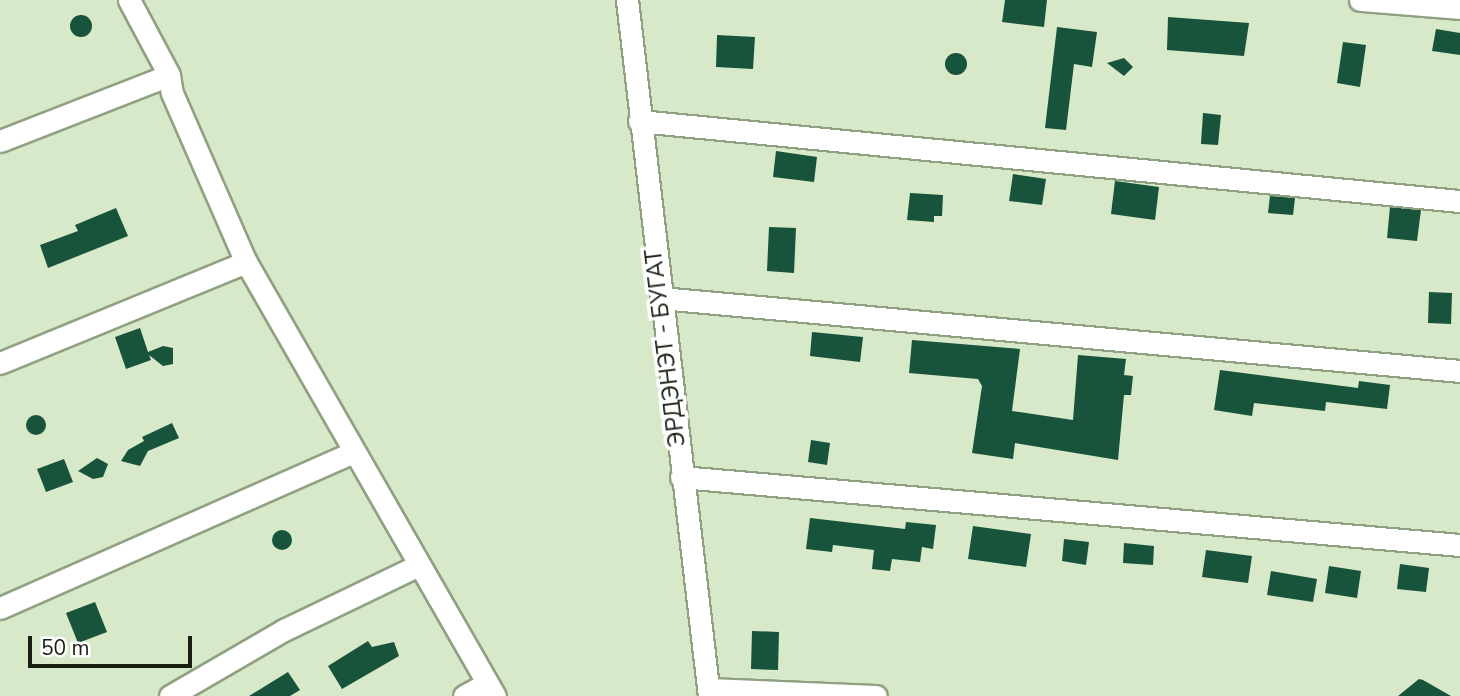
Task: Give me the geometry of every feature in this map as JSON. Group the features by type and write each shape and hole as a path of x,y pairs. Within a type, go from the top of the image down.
{"street":[{"path":"129,0 169,75 172,93 246,262 491,689 464,696"},
{"name":"ЭРДЭНЭТ - БУГАТ","path":"627,0 681,477 709,693"},
{"path":"1360,0 1460,8"},
{"path":"0,141 169,75"},
{"path":"639,121 1460,201"},
{"path":"0,363 246,262"},
{"path":"661,298 1460,371"},
{"path":"0,608 353,452"},
{"path":"681,477 1460,545"},
{"path":"170,696 284,630 419,565"},
{"path":"709,693 876,696"}],"building":[{"path":"1005,0 1047,0 1044,27 1002,22"},
{"path":"81,15 91,22 92,26 85,36 81,37 71,30 70,26 77,16"},
{"path":"1168,17 1249,23 1244,56 1167,50"},
{"path":"1057,27 1097,32 1092,67 1074,64 1066,130 1045,128"},
{"path":"1436,29 1460,33 1460,55 1432,51"},
{"path":"717,35 755,37 753,69 716,67"},
{"path":"1343,42 1366,45 1360,87 1337,83"},
{"path":"956,53 964,56 967,64 964,72 956,75 948,72 945,64 948,56"},
{"path":"1124,58 1133,67 1124,76 1107,63"},
{"path":"1203,113 1221,115 1218,145 1201,144"},
{"path":"776,151 817,157 814,182 773,177"},
{"path":"1013,174 1046,179 1042,205 1009,201"},
{"path":"1115,181 1159,187 1155,220 1111,214"},
{"path":"910,193 943,195 942,216 934,216 934,222 907,220"},
{"path":"1270,196 1295,198 1293,215 1268,213"},
{"path":"1390,207 1421,210 1417,241 1387,238"},
{"path":"116,208 128,236 48,268 40,245 78,231 75,225"},
{"path":"769,227 796,228 794,273 767,271"},
{"path":"1429,292 1452,293 1451,324 1428,323"},
{"path":"140,328 148,352 163,346 173,348 173,364 163,366 149,355 151,360 126,369 115,337"},
{"path":"812,332 863,337 860,362 810,356"},
{"path":"912,340 1020,349 1012,411 1073,420 1078,355 1126,359 1124,375 1133,376 1131,395 1124,395 1118,460 1015,443 1013,459 972,453 982,386 978,379 909,373"},
{"path":"1220,370 1358,388 1359,381 1390,385 1387,409 1326,402 1325,411 1254,403 1252,416 1214,410"},
{"path":"32,415 40,415 46,425 40,435 32,435 26,429 26,421"},
{"path":"172,423 179,438 148,451 140,466 121,461 128,450 144,441 142,437"},
{"path":"811,440 830,443 827,465 808,462"},
{"path":"97,458 108,464 103,477 93,479 78,471"},
{"path":"64,459 73,482 46,492 37,469"},
{"path":"810,518 905,529 906,522 936,525 933,549 922,547 920,562 892,559 890,571 872,569 874,550 833,545 832,552 806,549"},
{"path":"973,526 1031,534 1026,567 968,559"},
{"path":"278,530 286,530 292,540 286,550 278,550 272,544 272,536"},
{"path":"1064,539 1089,542 1086,565 1062,561"},
{"path":"1124,543 1154,546 1153,565 1123,563"},
{"path":"1206,550 1252,556 1248,583 1202,577"},
{"path":"1400,564 1429,568 1426,592 1397,589"},
{"path":"1329,566 1361,571 1357,598 1325,593"},
{"path":"1271,571 1317,579 1313,602 1267,595"},
{"path":"95,602 107,632 78,643 66,613"},
{"path":"752,631 779,632 778,670 751,669"},
{"path":"368,641 372,647 394,642 399,656 342,689 328,666"},
{"path":"288,672 300,690 290,696 249,696"},
{"path":"1419,679 1423,680 1451,696 1398,696"}]}
